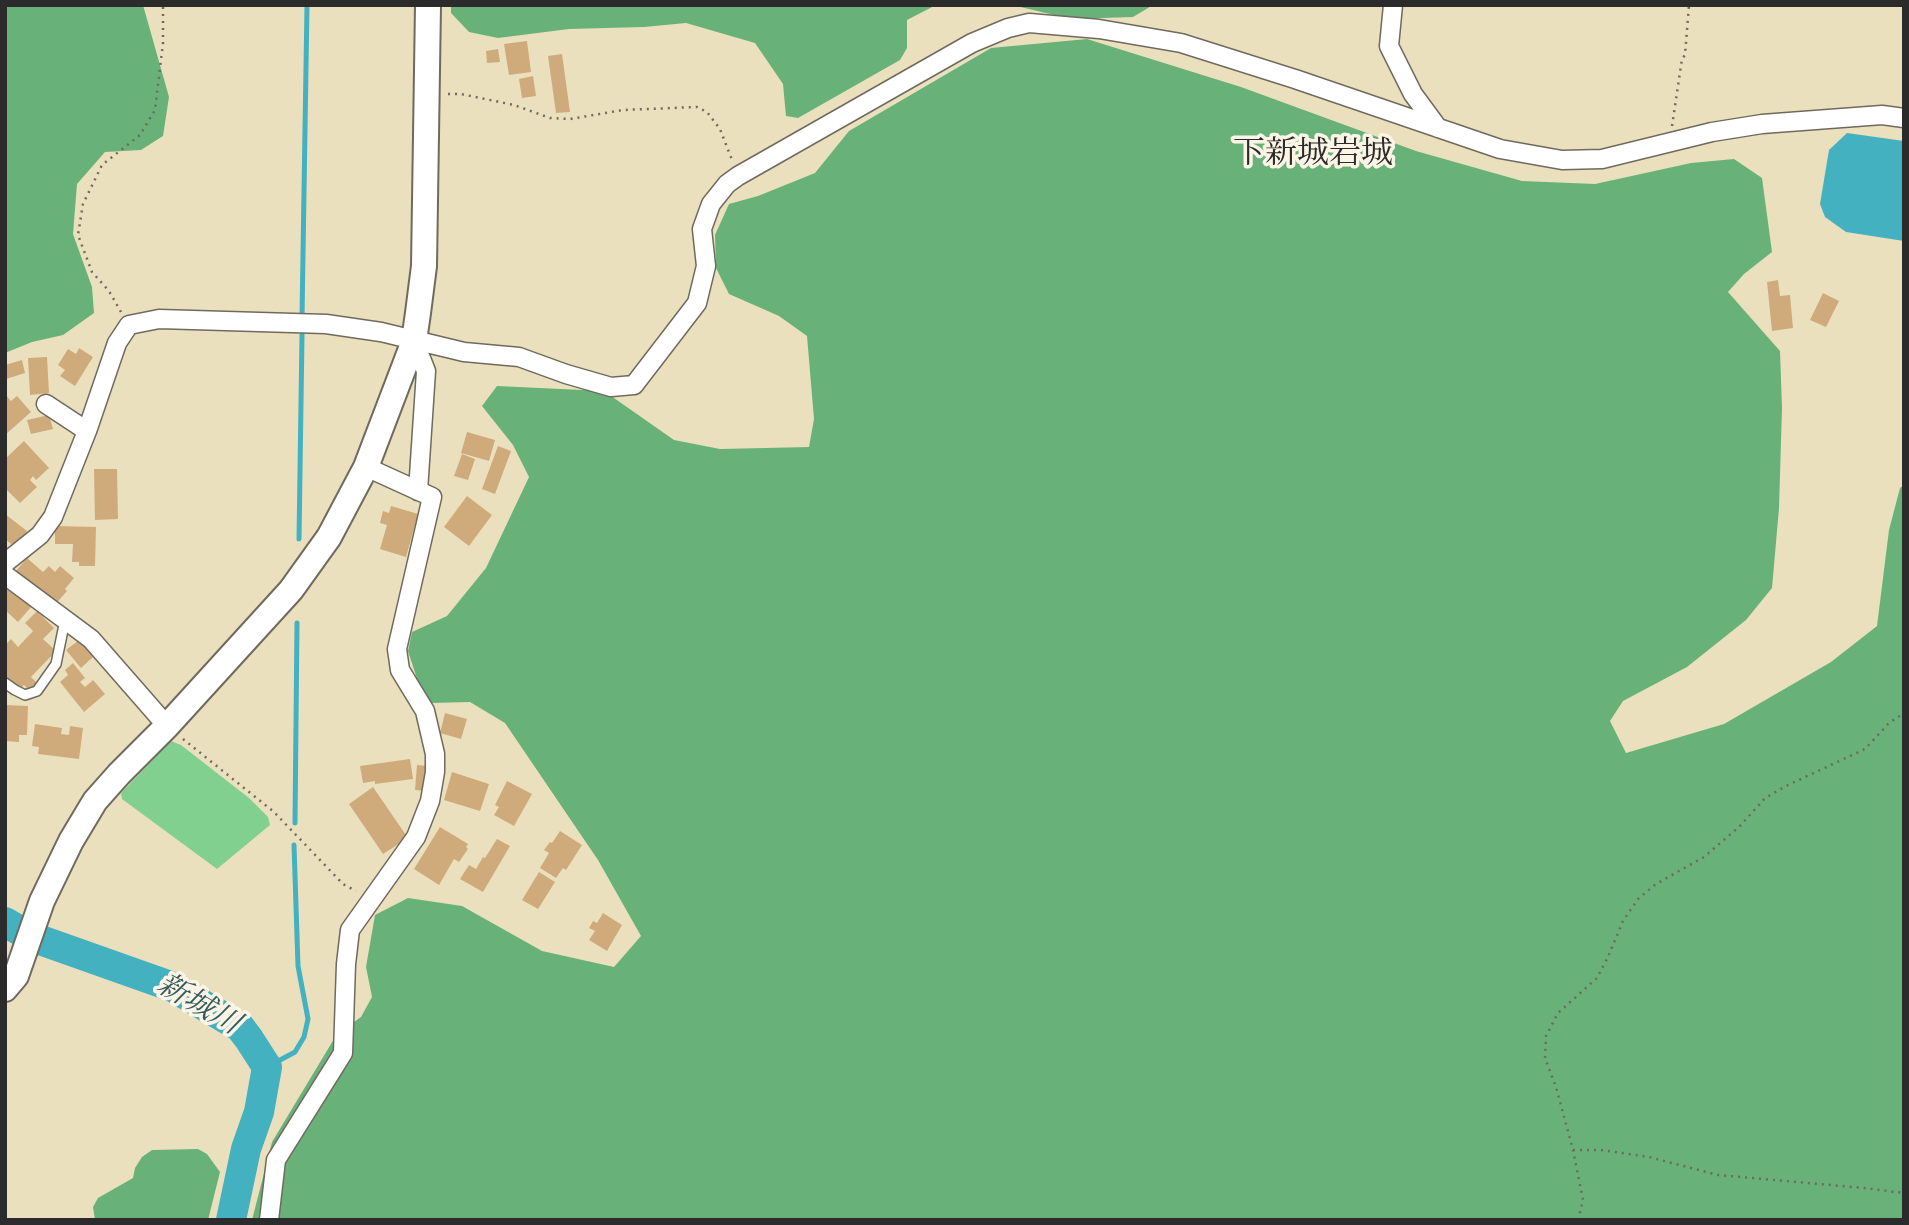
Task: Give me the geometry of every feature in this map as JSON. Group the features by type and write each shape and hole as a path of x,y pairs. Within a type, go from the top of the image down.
{"street":[{"path":"11,982 42,901 71,841 95,801 290,590 329,537 366,467 414,341 424,265 428,5"},
{"path":"1393,5 1389,46 1413,94 1438,128"},
{"path":"5,563 40,535 53,517 87,431 117,343 129,325 159,319 326,324 381,332 464,352 519,357 611,387 634,385 697,303 706,266 702,229 711,204 727,184 972,43 1008,28 1029,23 1099,29 1181,43 1500,149 1562,160 1602,159 1712,132 1762,124 1882,115 1904,118"},
{"path":"414,341 426,371 418,491"},
{"path":"46,404 87,431"},
{"path":"269,1220 276,1160 343,1053 350,930 416,838 430,801 435,772 435,754 425,711 400,670 397,649 432,498 366,467"},
{"path":"5,575 92,639 167,726"}],"lane":[{"path":"5,683 24,695 37,691 56,664 65,619"}],"path":[{"path":"129,325 109,291 92,272 78,235 83,204 102,165 140,135 155,110 163,43 163,5"},
{"path":"1670,143 1682,59 1685,55 1689,5"},
{"path":"427,95 461,94 513,105 550,118 570,119 623,110 697,107 707,112 720,129 738,176"},
{"path":"1578,1220 1583,1200 1573,1150 1545,1058 1546,1036 1558,1013 1597,978 1623,921 1639,899 1656,884 1704,858 1765,799 1786,786 1865,749 1889,723 1904,713"},
{"path":"167,726 274,812 343,884 371,901"},
{"path":"1573,1150 1601,1150 1649,1157 1718,1175 1904,1193"}],"green space":[{"path":"5,5 143,5 169,97 163,136 141,150 105,152 77,184 73,234 92,287 94,313 63,335 32,342 5,353"},
{"path":"451,5 936,5 907,20 907,48 900,60 798,118 786,116 783,84 755,43 686,23 569,29 498,38 469,32 451,13"},
{"path":"1012,5 1153,5 1133,17 1071,19"},
{"path":"1087,39 1241,87 1416,151 1522,181 1595,184 1691,163 1734,159 1762,178 1772,252 1744,274 1728,292 1780,351 1782,408 1779,508 1772,588 1746,620 1687,667 1623,701 1610,721 1626,753 1724,724 1831,662 1877,626 1889,530 1900,488 1904,485 1904,1220 252,1220 272,1142 337,1034 361,1017 372,997 366,967 375,915 408,898 462,906 542,951 614,967 641,936 598,860 505,723 470,702 432,703 421,691 408,651 412,632 447,616 486,568 529,477 513,445 482,406 497,386 604,391 674,440 720,449 809,447 814,419 807,336 779,316 729,294 716,268 715,235 729,204 758,196 815,173 849,131 991,48"},
{"path":"171,741 181,745 249,798 268,817 270,825 217,869 122,799 121,793"},
{"path":"198,1149 207,1154 220,1172 208,1220 95,1220 93,1207 98,1198 133,1178 135,1168 142,1157 152,1150"}],"water":[{"path":"1847,133 1904,141 1904,241 1846,232 1825,217 1820,204 1829,150"}],"building":[{"path":"527,41 531,72 509,75 504,44"},
{"path":"498,49 500,62 487,63 486,51"},
{"path":"562,54 570,112 556,113 548,56"},
{"path":"533,76 536,96 522,98 519,79"},
{"path":"1778,280 1780,296 1790,295 1793,328 1772,331 1767,282"},
{"path":"1823,293 1839,301 1826,327 1810,320"},
{"path":"79,348 93,357 75,386 60,376 65,370 58,365 68,349 76,354"},
{"path":"47,357 49,393 30,395 28,358"},
{"path":"22,360 25,373 6,379 5,365"},
{"path":"5,394 11,401 17,396 31,412 5,435"},
{"path":"49,415 53,429 31,434 27,420"},
{"path":"467,432 495,440 489,461 461,453"},
{"path":"24,441 49,468 36,480 33,476 30,480 37,487 20,503 5,488 5,459"},
{"path":"498,446 511,451 495,494 482,489"},
{"path":"462,454 475,459 468,480 454,476"},
{"path":"94,469 117,469 118,519 95,520"},
{"path":"467,496 492,515 469,546 444,527"},
{"path":"391,506 418,514 406,557 380,549 387,525 380,523 383,511 389,513"},
{"path":"5,514 27,531 15,547 5,539"},
{"path":"55,526 96,527 95,566 79,566 79,562 72,562 73,544 55,544"},
{"path":"27,558 43,572 49,566 55,572 60,566 74,578 54,606 15,572"},
{"path":"5,582 32,606 18,622 5,610"},
{"path":"37,611 54,628 43,639 56,651 31,677 38,684 31,692 24,685 19,690 5,677 5,645 11,639 18,647 33,631 25,623"},
{"path":"79,640 93,657 81,668 66,650"},
{"path":"73,663 85,678 80,682 85,687 93,680 105,694 84,712 60,682 68,675 65,670"},
{"path":"5,705 28,706 27,735 19,735 19,742 5,741"},
{"path":"445,713 467,719 461,739 440,733"},
{"path":"35,724 62,728 61,734 69,735 70,726 83,728 79,759 38,754 39,747 32,746"},
{"path":"410,759 413,779 363,783 360,766"},
{"path":"417,765 429,766 427,791 415,790"},
{"path":"452,772 489,784 480,811 444,800"},
{"path":"507,781 532,794 514,826 494,815 499,807 495,805"},
{"path":"373,787 408,838 383,854 349,804"},
{"path":"440,827 468,844 468,849 459,862 454,859 439,885 414,869"},
{"path":"560,831 582,845 566,870 563,868 556,878 540,868 549,853 544,850"},
{"path":"497,839 510,846 483,892 460,879 469,865 476,869"},
{"path":"539,872 555,882 538,909 522,900"},
{"path":"603,913 622,925 607,951 589,940 595,931 589,928 593,921 597,923"}],"waterway":[{"path":"302,317 307,5"},
{"path":"299,539 302,335"},
{"path":"295,823 297,623"},
{"path":"267,1067 295,1052 304,1037 308,1019 298,966 294,845"},
{"name":"新城川","path":"5,922 29,936 173,987 240,1027 267,1067 259,1112 246,1149 231,1220"}],"district":[{"name":"下新城岩城","path":"1313,157"}]}
